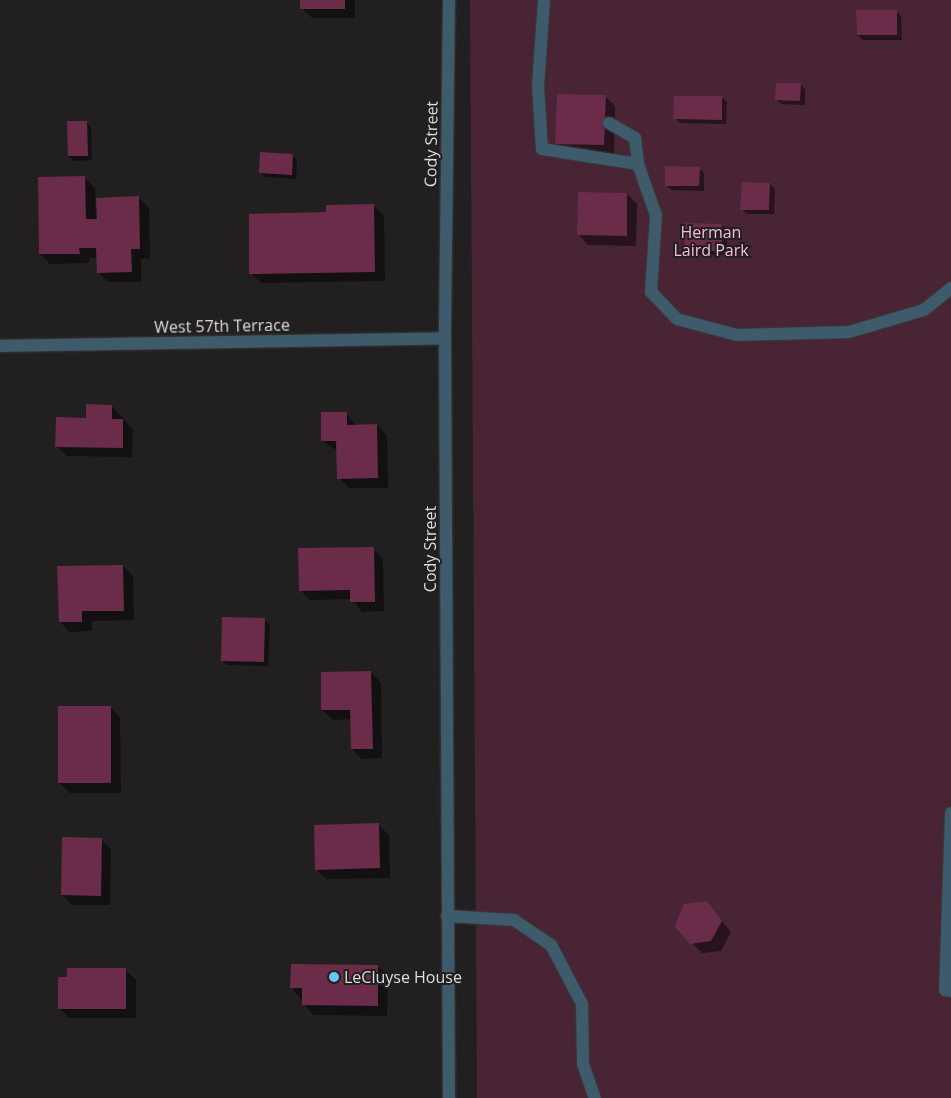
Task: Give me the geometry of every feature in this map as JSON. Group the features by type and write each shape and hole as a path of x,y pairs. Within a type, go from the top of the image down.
{"street":[{"name":"Cody Street","path":"449,0 445,338 449,1098"},
{"path":"544,0 538,86 542,148 638,164"},
{"path":"609,123 635,138 638,164 656,215 651,292 677,319 737,335 849,332 924,310 951,288"},
{"name":"West 57th Terrace","path":"0,346 445,338"},
{"path":"951,814 945,990 951,990"},
{"path":"447,916 514,920 551,945 582,1004 583,1064 595,1098"}],"green space":[{"name":"Herman Laird Park","path":"470,0 951,0 951,1098 477,1098"}],"building":[{"path":"300,0 345,0 345,9 300,9"},
{"path":"856,10 897,10 897,35 857,35"},
{"path":"776,83 801,83 800,101 775,100"},
{"path":"557,94 606,95 604,145 555,144"},
{"path":"674,96 722,96 722,120 673,119"},
{"path":"67,121 87,121 88,156 68,156"},
{"path":"260,152 293,154 292,175 259,173"},
{"path":"665,166 700,167 699,186 665,186"},
{"path":"85,176 86,219 97,219 96,198 139,196 140,249 131,249 132,272 97,273 96,248 79,248 80,254 39,254 38,177"},
{"path":"742,182 770,183 769,210 740,210"},
{"path":"578,192 627,193 627,236 577,235"},
{"path":"374,204 375,272 249,274 249,214 326,212 326,205"},
{"path":"685,223 722,224 722,251 685,251"},
{"path":"86,404 112,405 112,419 123,419 123,448 55,447 56,417 86,418"},
{"path":"321,412 347,412 347,425 377,424 378,478 337,479 336,441 321,441"},
{"path":"374,547 375,602 350,602 350,590 299,591 298,548"},
{"path":"123,565 124,611 82,611 82,622 59,622 57,566"},
{"path":"222,617 265,618 264,662 221,661"},
{"path":"371,671 373,749 351,749 350,710 321,710 321,672"},
{"path":"58,706 111,706 111,783 58,783"},
{"path":"379,823 380,868 315,870 314,825"},
{"path":"62,837 102,838 101,896 61,895"},
{"path":"707,901 722,921 711,941 690,944 675,927 678,917 684,904"},
{"name":"LeCluyse House","path":"291,964 378,965 378,1006 302,1005 302,988 290,988"},
{"path":"67,968 126,968 126,1009 58,1009 58,977 67,977"}],"place":[{"name":"LeCluyse House","path":"334,977"}]}
